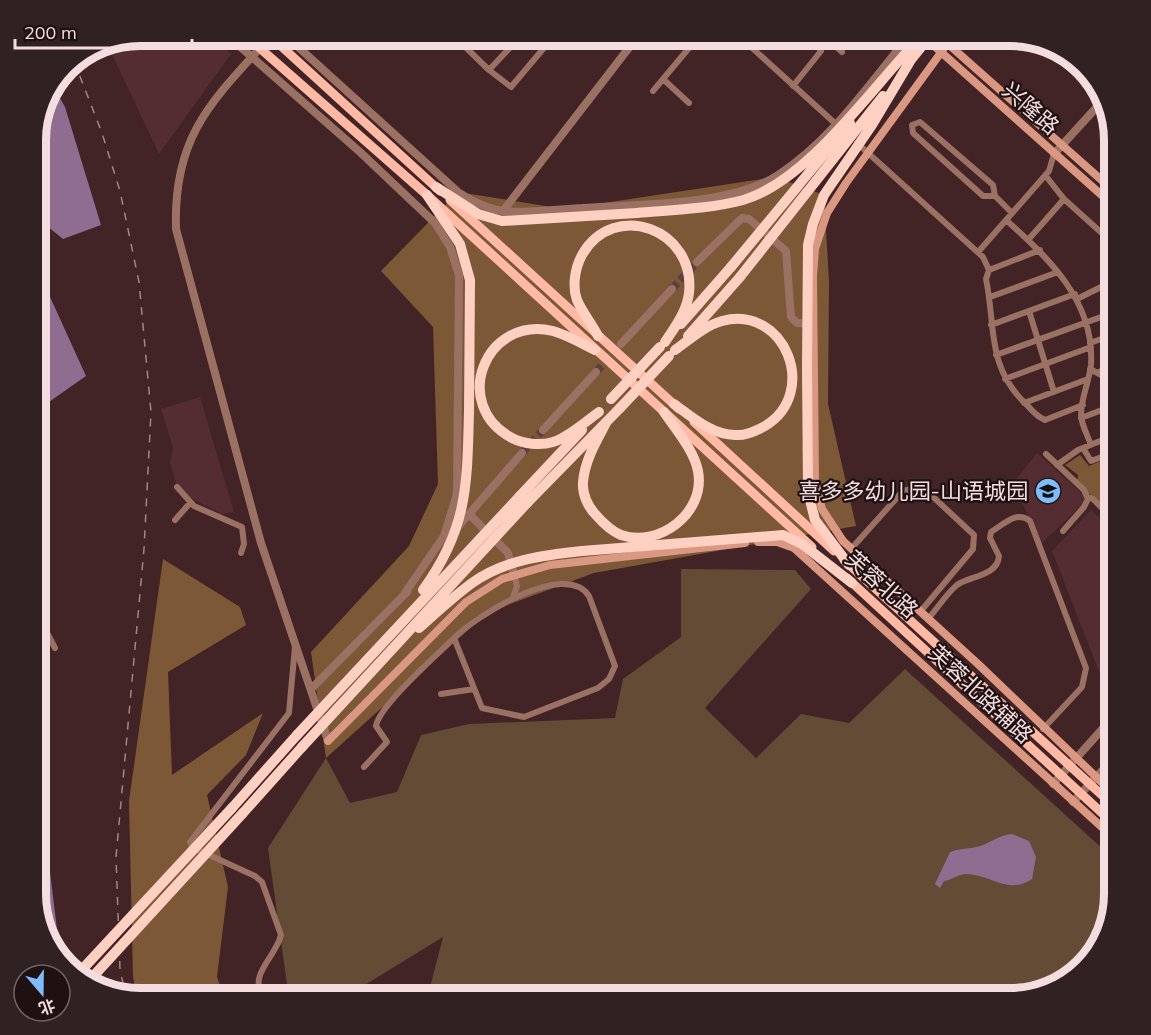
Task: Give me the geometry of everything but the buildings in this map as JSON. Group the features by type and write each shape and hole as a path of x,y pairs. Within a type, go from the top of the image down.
{"highway":[{"path":"833,129 901,47"},
{"path":"872,125 914,47"},
{"path":"436,188 478,214 502,221 637,213 718,205 744,199 785,179 918,47"},
{"path":"849,565 815,520 808,492 808,245 824,195 872,125 937,47"},
{"path":"94,976 388,653 599,412 662,345 812,172 909,55"},
{"path":"83,969 392,632 523,500 606,423 672,353 740,277 909,55"},
{"path":"392,632 443,563 459,523 466,484 470,280 460,244 427,195"},
{"path":"598,336 577,300 575,272 579,260 585,249 600,235 623,226 636,225 662,234 683,254 687,266 689,295 676,325 662,345"},
{"path":"672,353 699,333 722,321 756,322 769,328 784,345 790,356 794,379 790,398 782,412 773,421 748,433 734,435 717,431 674,404"},
{"path":"595,350 551,331 530,330 514,334 490,352 480,377 480,390 488,418 502,432 520,442 553,442 599,412"},
{"path":"606,423 590,453 583,483 584,494 592,512 607,526 620,534 648,537 664,532 685,517 696,497 698,485 698,472 693,456 664,412"},
{"path":"388,653 484,576 530,558 582,551 783,535 802,544 852,583"}],"main road":[{"name":"芙蓉北路","path":"282,47 849,565 1092,781 1104,795"},
{"name":"兴隆路","path":"934,47 1104,197"},
{"name":"芙蓉北路辅路","path":"941,47 827,213 819,233 813,276 815,482 827,519 851,549 978,664 1043,729 1072,763"},
{"name":"兴隆路","path":"954,47 1104,182"},
{"name":"芙蓉北路","path":"260,49 427,195 1104,815"},
{"name":"芙蓉北路辅路","path":"328,741 466,602 491,584 514,574 571,562 756,542 785,543 825,575 1104,829"},
{"path":"1092,781 1104,788"}],"street":[{"path":"240,47 360,152 435,223 450,247 459,274 457,494 444,536 405,594"},
{"path":"298,47 458,192 477,202 503,211 663,202 738,193 776,177 800,160 833,129"},
{"path":"467,47 489,70 511,87 545,47"},
{"path":"489,70 511,47"},
{"path":"503,211 630,47"},
{"path":"653,91 690,47"},
{"path":"751,47 794,86 833,129 868,152 979,251 989,270 986,279 996,355 1005,379 1024,403 1045,420 1083,405"},
{"path":"794,86 820,53 818,47"},
{"path":"837,47 842,52"},
{"path":"260,49 214,101 188,143 177,181 176,229 256,523 328,741"},
{"path":"663,79 689,103"},
{"path":"979,251 1045,175 1054,153 1097,106"},
{"path":"995,196 982,196 914,133 912,126 919,122 930,130 993,185 995,196 1012,213"},
{"path":"1045,175 1064,199 1104,235"},
{"path":"738,193 742,218"},
{"path":"1028,240 1064,199"},
{"path":"742,218 753,222 786,251 789,258 791,317 797,323 815,325"},
{"path":"698,262 742,218"},
{"path":"1006,220 1040,250 1076,297 1090,345 1090,369 1081,418 1091,445"},
{"path":"989,270 1040,250"},
{"path":"990,297 1058,272"},
{"path":"991,325 1076,297 1104,285"},
{"path":"621,344 672,289"},
{"path":"1029,311 1054,392"},
{"path":"996,355 1104,316"},
{"path":"1005,379 1104,339"},
{"path":"1090,369 1099,372 1104,380"},
{"path":"1099,372 1104,369"},
{"path":"543,430 596,372"},
{"path":"1024,403 1088,379"},
{"path":"1081,418 1104,410"},
{"path":"1057,465 1083,448 1104,440"},
{"path":"1083,448 1091,461 1104,456"},
{"path":"311,689 405,594 469,514 522,453"},
{"path":"1046,454 1104,510"},
{"path":"177,487 190,503 242,527 256,523"},
{"path":"851,549 903,491 918,487 931,495 974,535 974,543 973,549 920,612"},
{"path":"1063,531 1086,504 1087,496"},
{"path":"175,520 190,503"},
{"path":"469,514 506,550 517,586 513,597"},
{"path":"928,619 957,585 986,573 996,564 999,556 990,538 991,532 1017,516 1024,516 1030,521 1086,668 1082,687 1043,729"},
{"path":"241,553 244,544 242,527"},
{"path":"517,586 527,592"},
{"path":"364,766 387,742 376,726 379,717 454,638 482,614 513,597 527,592 570,586 587,592 615,662 612,675 594,690 521,717 482,708 454,638"},
{"path":"47,633 55,648"},
{"path":"258,988 258,978 281,935 267,890 255,876 194,848 190,842 289,713 296,646"},
{"path":"441,694 474,689"},
{"path":"1053,784 1104,727"},
{"path":"1074,802 1104,768"}],"shaded area":[{"path":"128,47 222,47 231,54 159,154 110,51"},
{"path":"58,95 65,107 101,225 63,239 47,226 47,135 50,116"},
{"path":"776,177 824,195 829,282 828,404 856,526 594,573 488,612 326,758 311,652 409,546 438,484 433,327 381,271 458,192 564,209"},
{"path":"47,290 86,376 47,403"},
{"path":"200,397 234,512 222,514 187,496 176,483 170,462 173,448 161,409"},
{"name":"喜多多幼儿园-山语城园","path":"1037,453 1088,499 1041,544 1013,483"},
{"path":"1080,455 1089,466 1104,460 1104,509 1077,481 1078,475 1065,465"},
{"path":"1091,510 1104,522 1103,682 1052,551"},
{"path":"163,559 240,607 246,625 168,672 172,775 263,713 246,755 207,795 228,887 217,977 221,988 135,988 129,801"},
{"path":"681,569 795,570 811,589 705,708 756,758 801,714 849,723 905,669 1104,850 1103,913 1089,947 1063,973 1029,987 430,988 443,937 360,988 287,988 268,848 326,758 350,803 397,792 421,735 469,724 615,718 623,679 681,637"},
{"path":"1012,834 1029,841 1036,857 1032,879 1015,885 1007,885 967,874 944,881 940,888 935,884 950,852 980,846"},
{"path":"47,847 58,939 50,919 47,900"}],"tunnel":[{"path":"672,289 697,262"},
{"path":"596,372 619,347"},
{"path":"522,453 543,430"}],"railway":[{"path":"78,71 102,133 120,191 139,282 151,412 144,549 116,857 120,970 124,987"}],"place":[{"name":"喜多多幼儿园-山语城园","path":"1048,491"}]}
